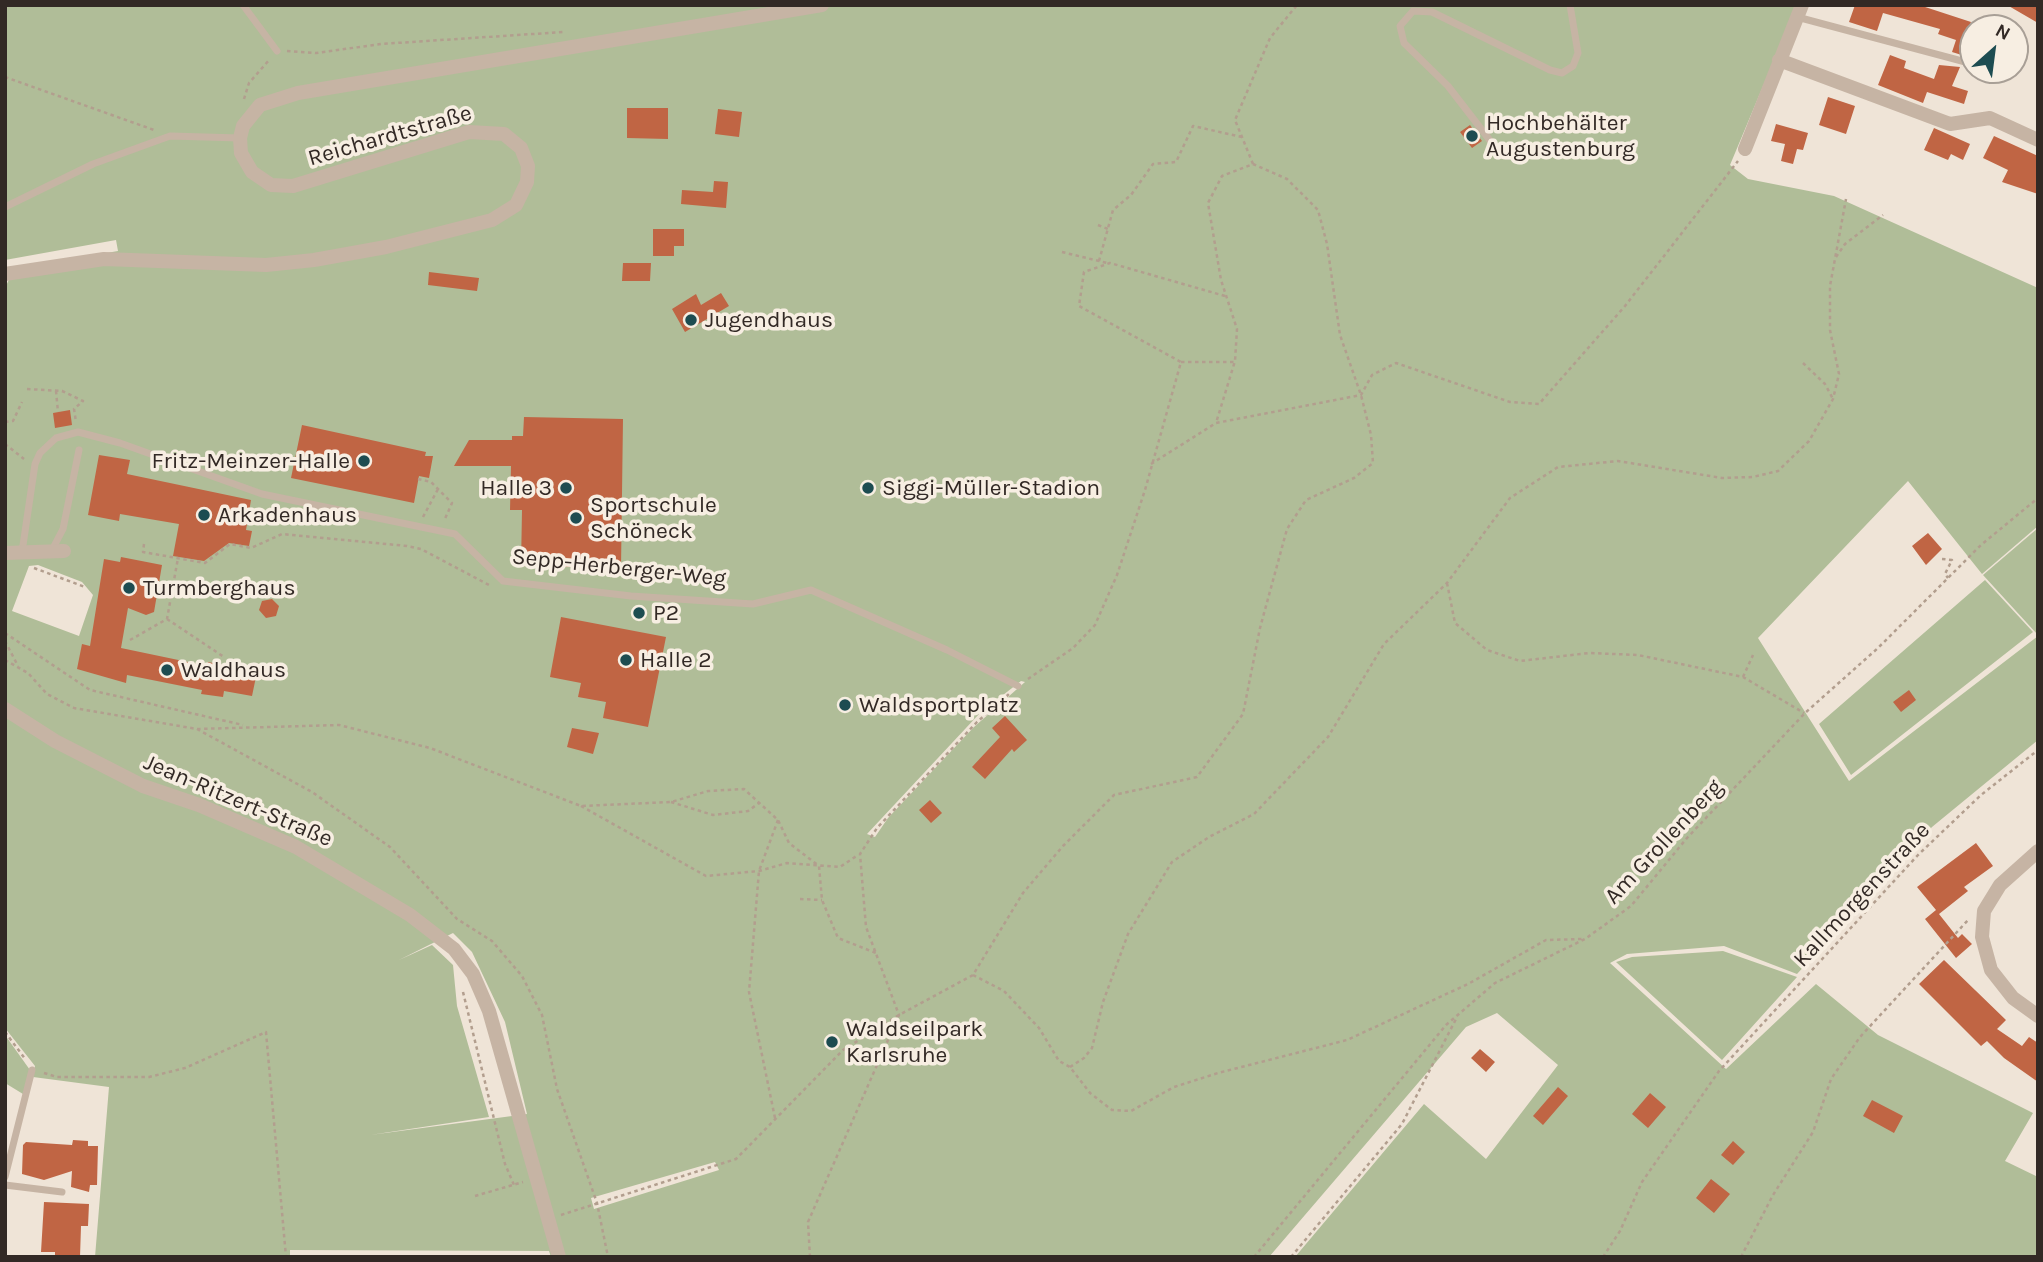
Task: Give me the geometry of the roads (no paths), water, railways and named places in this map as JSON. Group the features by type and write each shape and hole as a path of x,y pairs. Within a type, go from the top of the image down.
{"street":[{"name":"Reichardtstraße","path":"5,274 104,259 266,265 350,255 492,220 516,205 527,182 528,166 521,148 504,134 494,131 451,137 293,186 271,185 260,180 245,162 240,138 249,115 260,105 298,93 822,5"},
{"path":"1745,149 1799,11"},
{"path":"1779,60 1950,124 1990,118 2038,140"},
{"path":"5,553 57,552"},
{"name":"Jean-Ritzert-Straße","path":"5,709 55,741 143,786 199,805 284,842 347,876 439,934 473,974 489,1011 559,1257"},
{"path":"2038,851 2000,885 1984,911 1982,937 1992,970 2013,998 2038,1016"}],"lane":[{"path":"243,5 277,51"},
{"path":"1492,143 1448,86 1404,43 1400,26 1413,12 1432,12 1550,71 1562,73 1573,66 1577,53 1570,5"},
{"path":"1799,11 1959,60"},
{"path":"5,207 93,164 170,136 240,138"},
{"name":"Sepp-Herberger-Weg","path":"22,553 40,453 56,438 78,432 120,443 262,494 456,534 503,581 631,596 753,604 811,590 947,650 1018,686"},
{"path":"57,552 79,450"},
{"path":"5,1177 32,1070"},
{"path":"5,1185 62,1192"}],"place":[{"name":"Hochbehälter Augustenburg","path":"1472,136"},
{"name":"Jugendhaus","path":"691,320"},
{"name":"Fritz-Meinzer-Halle","path":"364,461"},
{"name":"Halle 3","path":"566,488"},
{"name":"Siggi-Müller-Stadion","path":"868,488"},
{"name":"Arkadenhaus","path":"204,515"},
{"name":"Sportschule Schöneck","path":"576,518"},
{"name":"Turmberghaus","path":"129,588"},
{"name":"P2","path":"639,613"},
{"name":"Halle 2","path":"626,660"},
{"name":"Waldhaus","path":"167,670"},
{"name":"Waldsportplatz","path":"845,705"},
{"name":"Waldseilpark Karlsruhe","path":"832,1042"}]}
